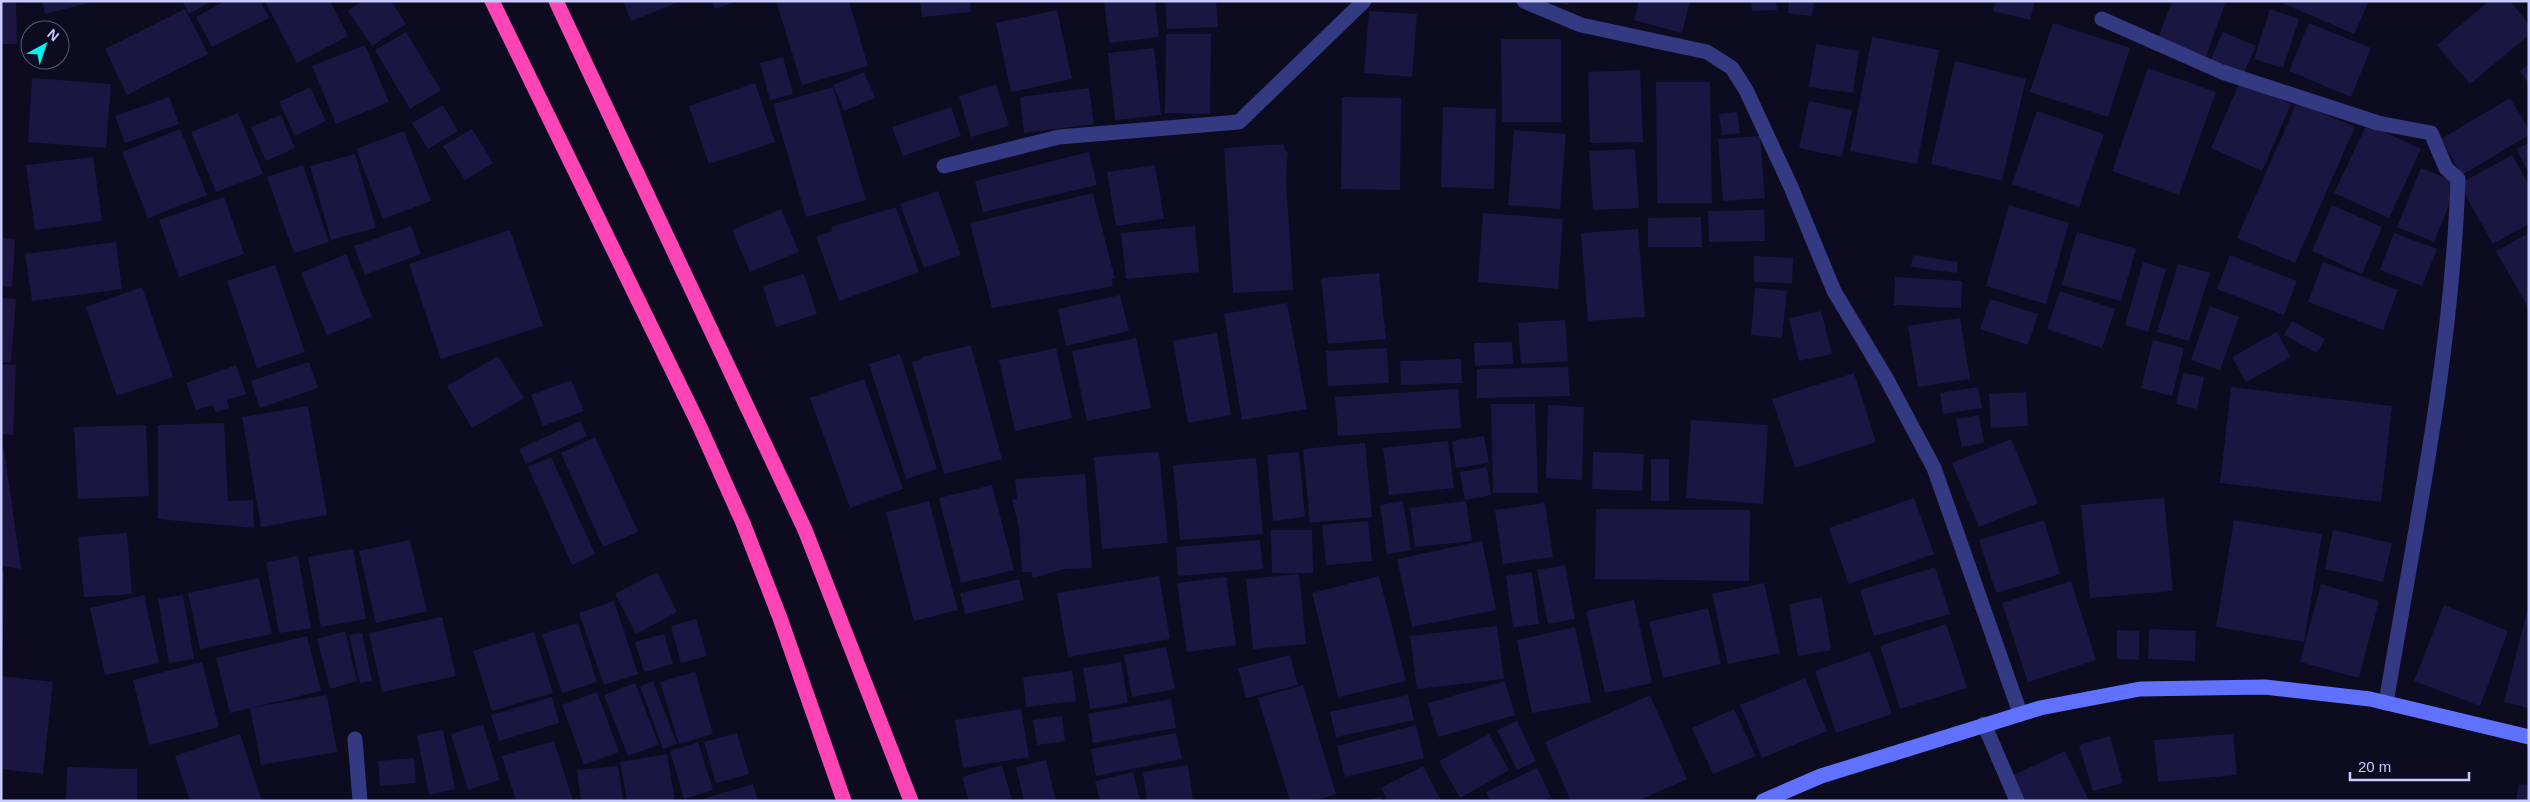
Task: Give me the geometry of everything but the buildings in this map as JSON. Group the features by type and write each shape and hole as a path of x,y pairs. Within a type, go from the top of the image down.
{"highway":[{"path":"492,1 699,425 743,523 780,618 844,801"},
{"path":"556,1 805,530 911,801"}],"street":[{"path":"944,166 1059,137 1239,122 1364,1"},
{"path":"1524,1 1581,25 1706,52 1732,68 1746,90 1791,187 1834,291 1886,378 1934,468 2020,713"},
{"path":"2102,20 2222,72 2378,123 2431,133 2446,168 2458,179 2456,231 2436,398 2386,702"},
{"path":"1764,801 1821,776 2020,713 2140,689 2265,687 2386,702 2529,737"},
{"path":"1984,724 2017,801"},
{"path":"355,739 360,801"}]}
